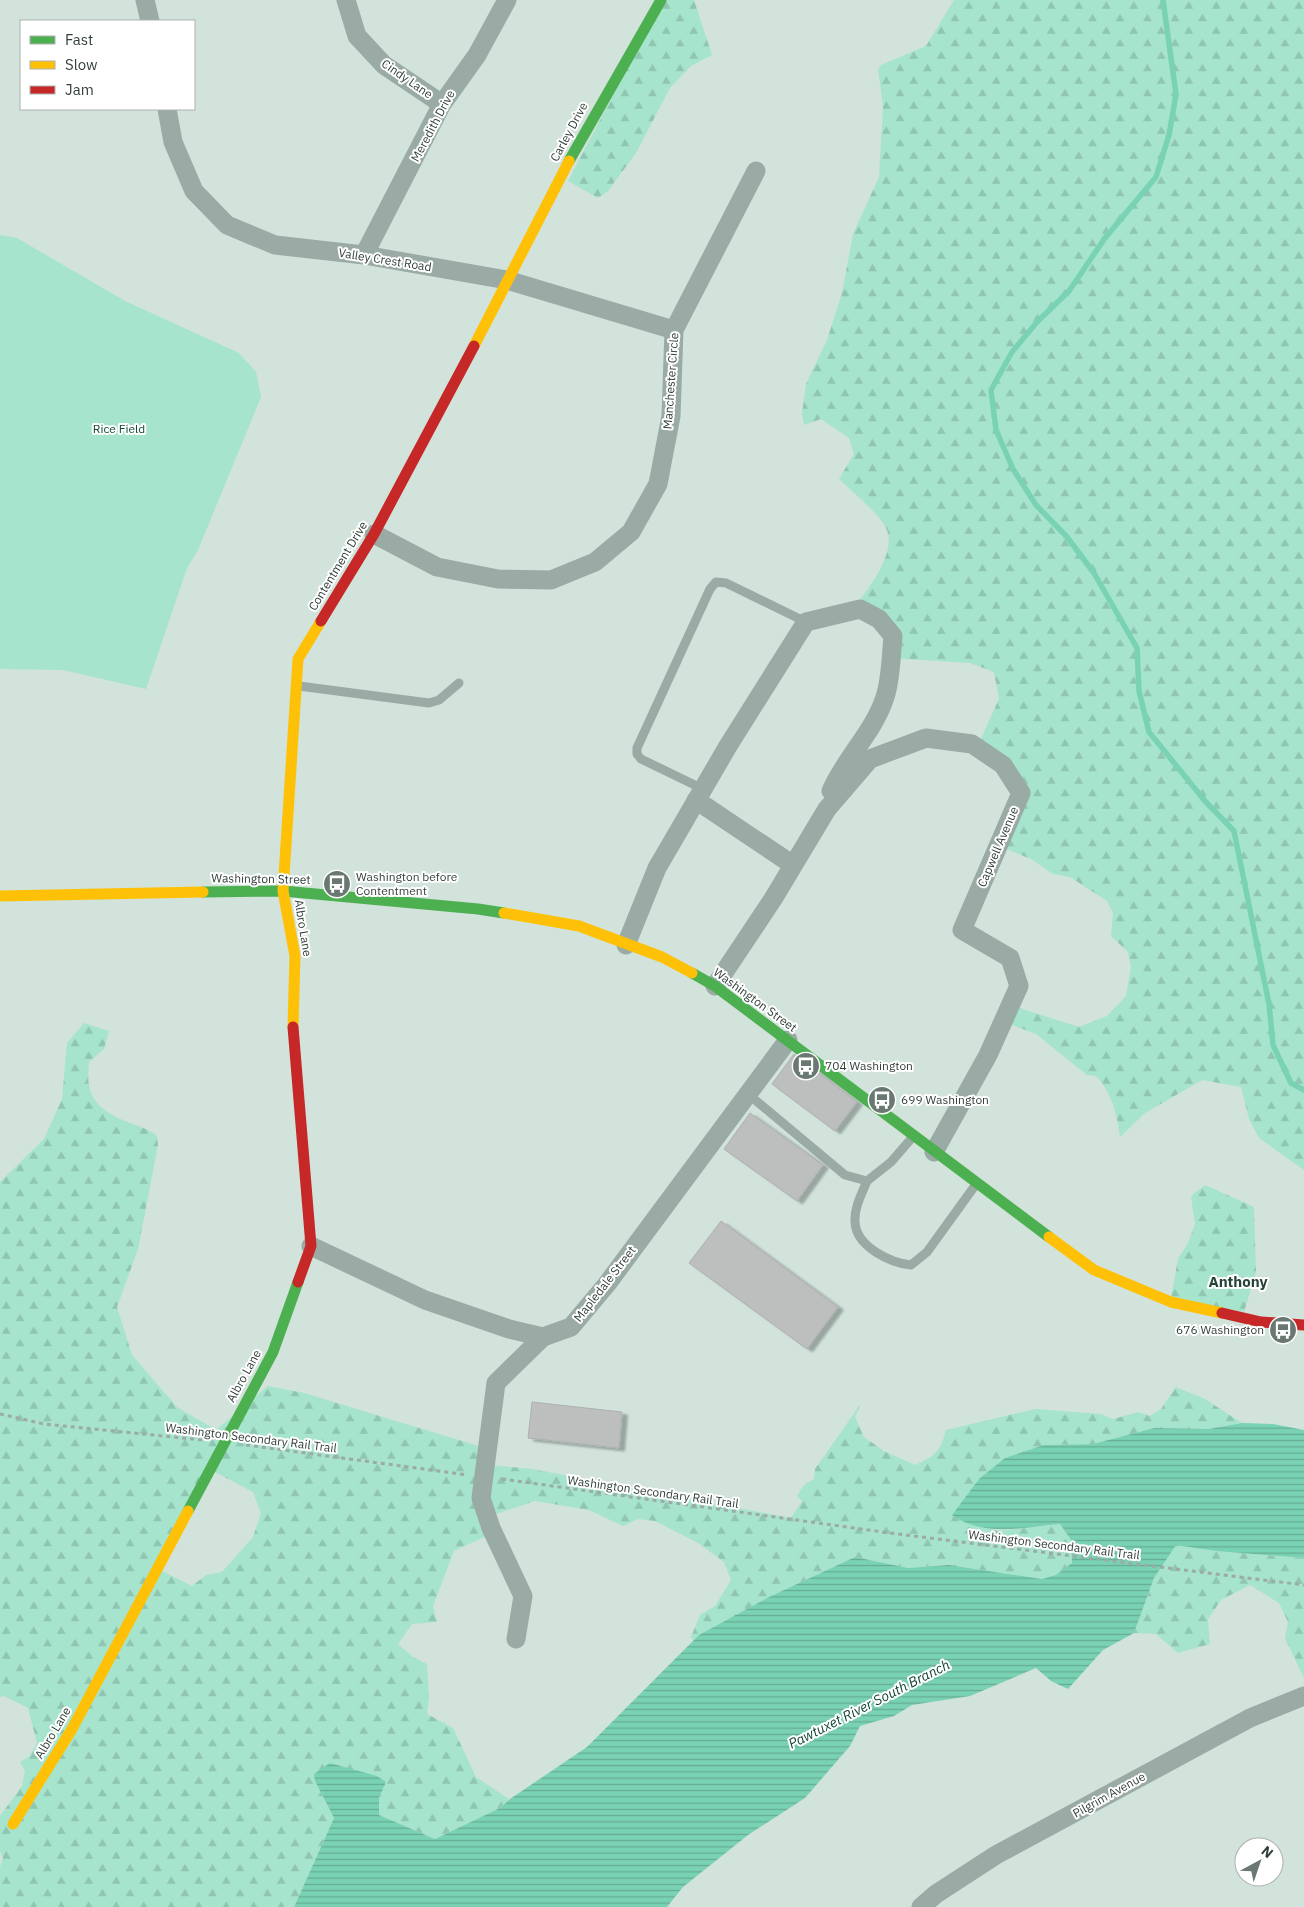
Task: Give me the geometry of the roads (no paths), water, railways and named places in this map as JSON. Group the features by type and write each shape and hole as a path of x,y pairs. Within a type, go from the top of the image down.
{"street":[{"path":"145,0 150,20"},
{"name":"Cindy Lane","path":"346,0 357,36 384,65 442,104"},
{"name":"Meredith Drive","path":"364,255 442,104 477,55 507,0"},
{"name":"Carley Drive","path":"507,280 581,137 660,0"},
{"name":"Valley Crest Road","path":"167,110 173,142 194,191 227,225 275,245 364,255 507,280 674,330"},
{"name":"Manchester Circle","path":"374,534 437,567 498,579 551,580 595,562 630,532 658,484 671,416 674,330 756,171"},
{"name":"Contentment Drive","path":"283,892 298,659 374,534 457,380 507,280"},
{"path":"626,945 657,868 806,622 860,610 879,620 893,636 885,697 870,731 831,789 827,809"},
{"name":"Capwell Avenue","path":"715,986 773,899 827,809 870,759 926,738 972,744 1003,765 1022,793 962,930 1010,958 1019,986 988,1055 934,1152"},
{"path":"700,795 793,865"},
{"name":"Washington Street","path":"0,896 283,892 478,909 579,926 662,957 715,986 976,1184 1094,1270 1171,1302 1261,1322 1304,1325"},
{"name":"Albro Lane","path":"12,1824 72,1729 273,1352 311,1246 293,1032 295,956 283,892"},
{"name":"Mapledale Street","path":"543,1337 571,1327 607,1284 788,1040"},
{"path":"311,1246 425,1300 509,1330 543,1337"},
{"path":"516,1639 523,1596 491,1528 481,1498 496,1383 543,1337"},
{"name":"Pilgrim Avenue","path":"929,1905 996,1855 1250,1718 1304,1696"}],"lane":[{"path":"700,795 640,759 637,754 637,748 710,589 716,582 726,583 806,622"},
{"path":"296,686 429,703 438,700 459,683"},
{"path":"748,1094 845,1175 867,1180"},
{"path":"913,1136 891,1162 867,1180 857,1206 854,1224 863,1241 879,1254 899,1264 911,1265 927,1252 976,1184"}],"water":[{"name":"Pawtuxet River South Branch","path":"1242,1423 1273,1424 1304,1430 1304,1558 1216,1551 1176,1545 1154,1578 1134,1633 1103,1650 1068,1689 1051,1681 1036,1668 970,1696 912,1705 894,1716 860,1726 850,1746 805,1798 748,1835 683,1887 667,1907 294,1907 334,1818 315,1781 314,1774 330,1763 377,1776 386,1782 379,1798 379,1815 435,1839 500,1808 510,1799 587,1747 699,1635 769,1597 855,1557 908,1568 949,1565 1042,1579 1056,1575 1072,1563 1071,1540 1060,1524 1018,1529 991,1529 978,1527 952,1515 979,1479 1005,1458 1044,1445 1093,1444 1154,1428 1209,1429"}],"waterway":[{"path":"1163,0 1176,94 1169,135 1156,177 1105,238 1069,291 1037,322 1012,352 991,390 996,430 1013,469 1036,505 1067,537 1094,573 1137,648 1139,691 1149,732 1205,801 1234,831 1269,1004 1273,1045 1291,1083 1304,1090"}],"place":[{"name":"Washington before Contentment","path":"337,884"},
{"name":"704 Washington","path":"806,1066"},
{"name":"699 Washington","path":"882,1100"},
{"name":"676 Washington","path":"1283,1330"}],"district":[{"name":"Anthony","path":"1238,1282"}],"park label":[{"name":"Rice Field","path":"119,429"}]}
